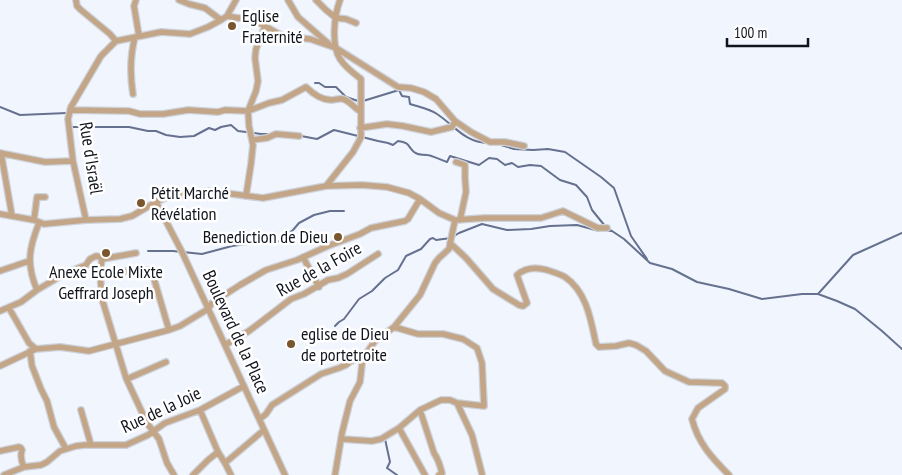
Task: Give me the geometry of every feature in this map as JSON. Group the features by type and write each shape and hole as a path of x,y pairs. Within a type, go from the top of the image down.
{"street":[{"path":"76,0 77,6 116,41 168,32 190,34 208,27 227,16 236,0"},
{"path":"133,94 130,79 132,49 137,37 134,6 136,0"},
{"path":"178,0 205,8 221,20"},
{"path":"288,0 298,17 333,47 398,87 411,88 430,95 436,99 455,122 490,142 505,142 524,146"},
{"path":"316,0 336,18 356,23"},
{"path":"326,186 356,147 361,137 360,79 349,70 333,47 334,27 340,0"},
{"path":"227,16 254,20 290,39 310,40 333,47"},
{"path":"246,196 253,146 248,111 258,81 255,58 256,49 265,26"},
{"name":"Rue d'Israël","path":"86,220 73,161 68,119 70,110 101,56 116,41"},
{"path":"70,110 157,114 188,110 248,111 282,100 306,88 327,100 341,98 346,100 360,110"},
{"path":"360,128 387,124 431,132 452,127 455,122"},
{"path":"252,140 267,138 276,134 299,136"},
{"path":"12,216 1,153 46,162 73,161"},
{"path":"335,475 350,402 360,382 365,355 376,341 394,327 420,295 435,263 449,249 466,192 465,165 456,162"},
{"path":"0,214 44,224 120,219 132,216 169,196 208,191 263,198 326,186 362,185 387,187 409,193 439,213 458,220 541,218 563,211 598,228 607,228"},
{"path":"37,290 29,261 37,222 38,197 44,197"},
{"path":"0,366 33,350 60,347 89,351 180,326 208,309 212,303 266,270 303,257 371,228 405,221 420,199"},
{"name":"Boulevard de la Place","path":"156,202 182,252 285,475"},
{"path":"450,243 494,289 519,305 523,306 526,302 517,275 523,270 531,268 544,269 565,277 577,288 584,300 596,344 599,347 629,343 636,345 646,351 666,371 683,380 688,382 722,383 725,389 698,408 692,419 695,432 712,458 730,475"},
{"path":"0,311 21,302 66,273 86,265 90,259 96,256 102,259 136,253"},
{"name":"Rue de la Foire","path":"225,345 249,331 291,299 318,287 328,280 347,274 378,254"},
{"path":"303,257 318,287"},
{"path":"102,259 100,273 102,299 127,379 147,423 159,439 167,463 174,475"},
{"path":"0,271 29,261"},
{"path":"100,273 149,270 152,272 169,330"},
{"path":"9,308 33,350 32,366 47,401 54,427 66,449"},
{"path":"341,439 372,441 380,438 399,428 420,410 441,400 484,406 482,362 477,348 463,339 443,334 418,334 394,327"},
{"path":"260,419 272,405 321,374 346,365 365,355"},
{"path":"127,379 166,362"},
{"name":"Rue de la Joie","path":"4,475 24,467 41,465 60,451 66,449 85,445 126,445 154,431 165,423 200,410 244,386"},
{"path":"458,403 472,435 482,474"},
{"path":"81,410 91,445"},
{"path":"200,410 218,452 231,475"},
{"path":"420,410 434,453 441,466 442,473 439,475"},
{"path":"399,428 425,475"},
{"path":"225,463 264,430"},
{"path":"0,451 21,448 21,461 24,467"},
{"path":"193,475 218,452"}],"waterway":[{"path":"315,83 325,87 336,87 346,97 358,101"},
{"path":"363,101 399,90 402,96 409,97 410,104 434,112 466,137 488,143"},
{"path":"0,107 20,115 67,113"},
{"path":"72,113 92,113"},
{"path":"73,127 129,127 180,137 194,136 209,128 215,130 231,125 238,131 271,134"},
{"path":"301,136 317,139 334,130 393,145 398,141 402,142 407,144 417,154 431,156 447,162 450,156 479,165 489,158 497,159 505,165 512,163 518,167 541,166 560,180 576,185 587,197 592,210 605,226"},
{"path":"498,144 514,149 548,149 565,152 601,177 614,188 631,236 647,259"},
{"path":"148,251 202,254 232,246 270,243 279,241 299,223 314,215 330,211 344,211"},
{"path":"335,326 344,319 359,299 398,270 406,256 421,249 430,239 451,238 482,224 507,230 577,225 599,231 612,231"},
{"path":"609,229 624,239 650,263 672,269 697,282 762,299 818,294 837,301 855,309 902,349"},
{"path":"818,294 853,255 902,233"},
{"path":"385,439 390,462 387,468 397,475"}],"place":[{"name":"Eglise Fraternité","path":"232,26"},
{"name":"Pétit Marché Révélation","path":"141,203"},
{"name":"Benediction de Dieu","path":"338,237"},
{"name":"Anexe Ecole Mixte Geffrard Joseph","path":"106,253"},
{"name":"eglise de Dieu de portetroite","path":"291,344"}]}
